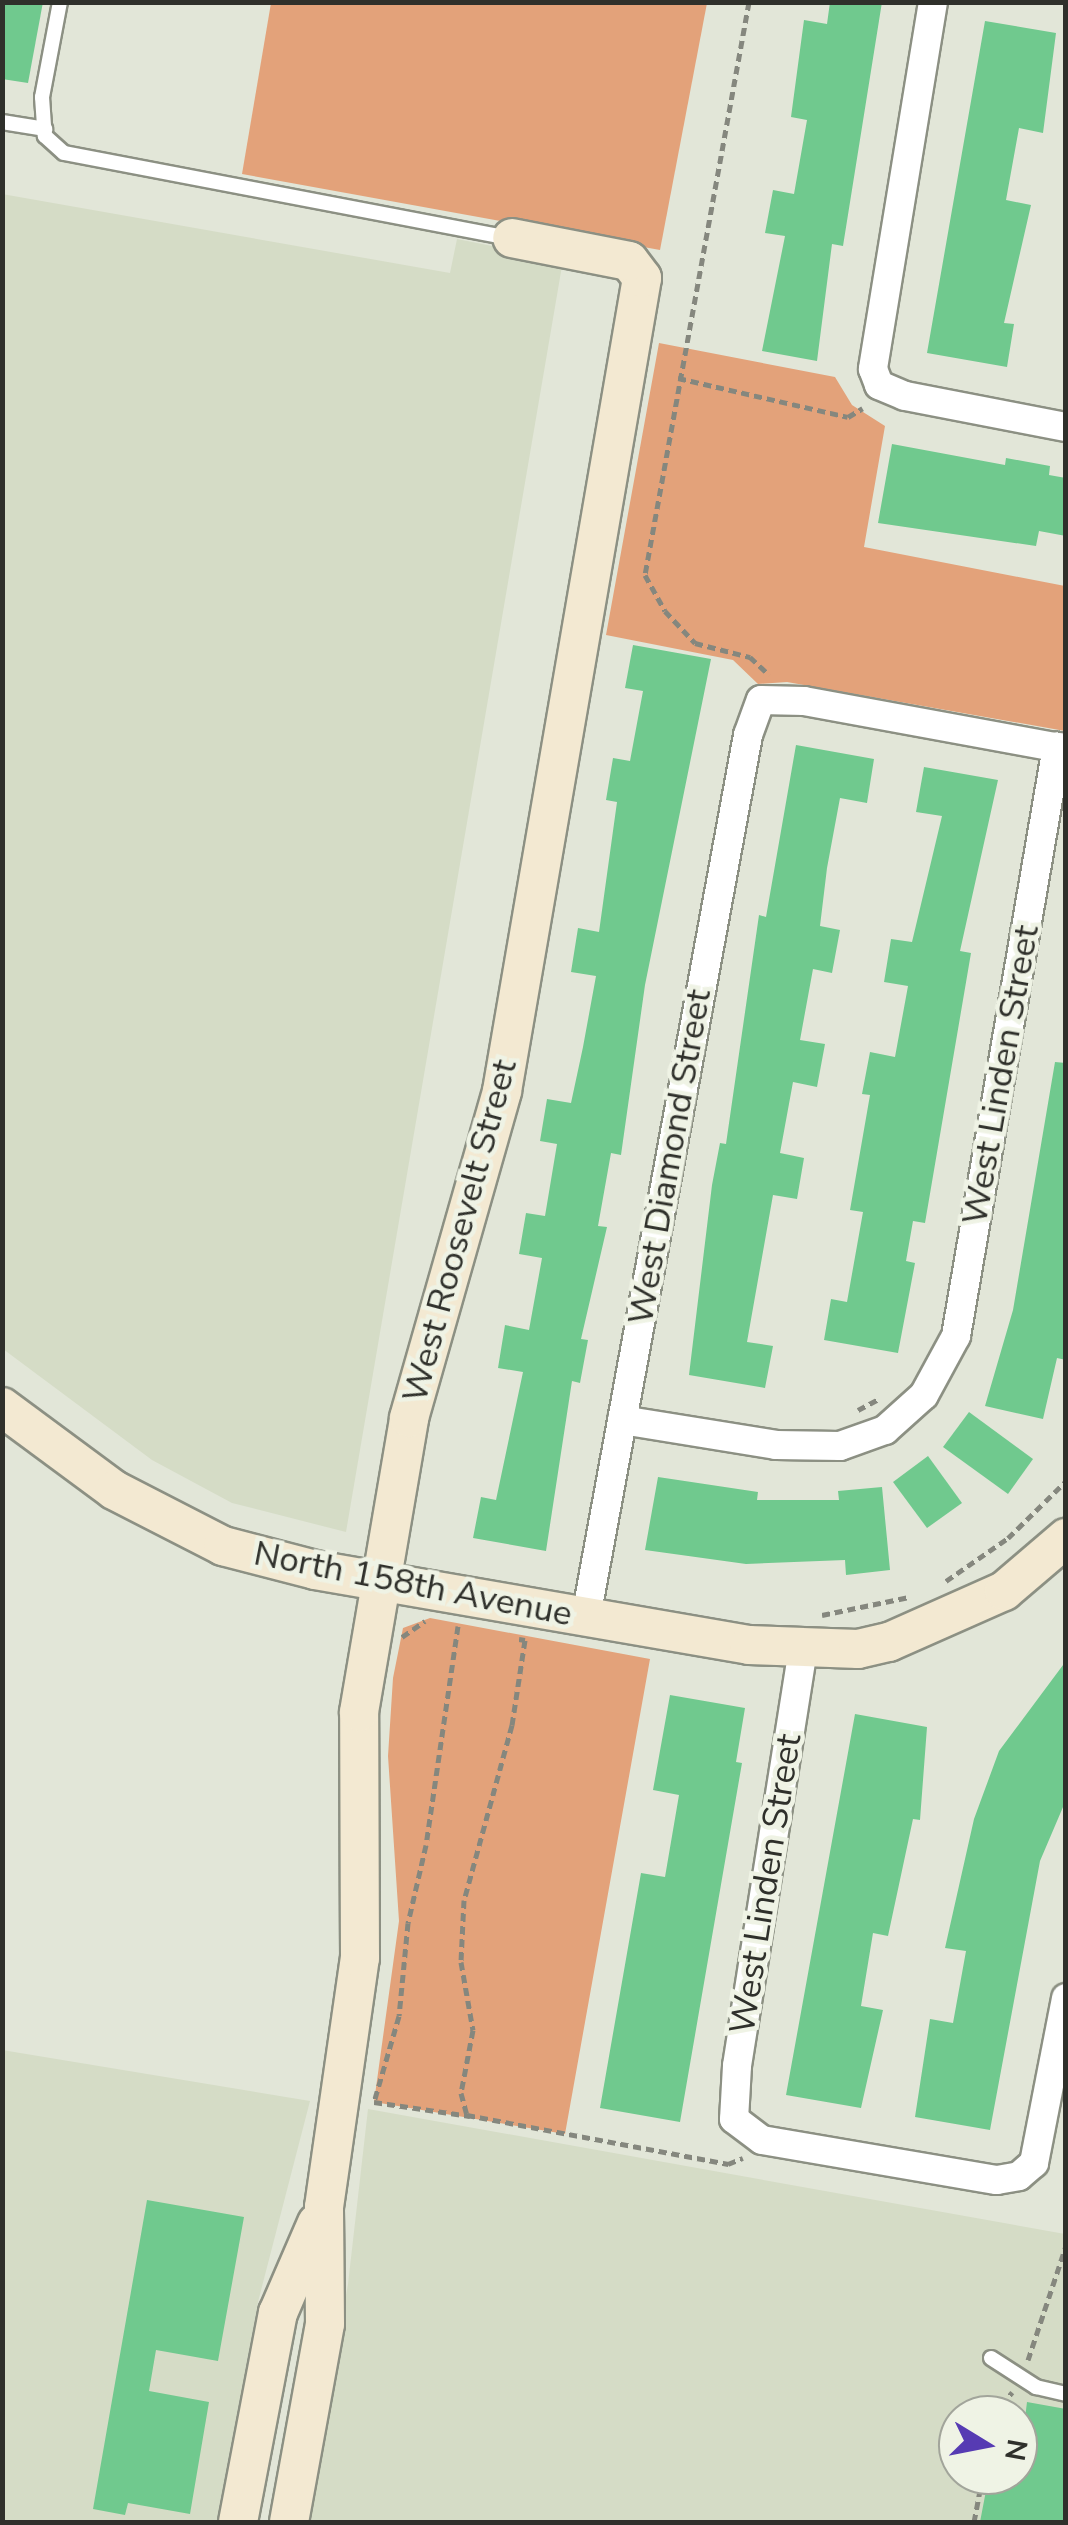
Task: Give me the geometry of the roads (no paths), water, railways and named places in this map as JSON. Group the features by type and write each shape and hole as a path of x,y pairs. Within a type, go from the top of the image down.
{"street":[{"path":"933,2 871,396 905,396 1066,426"},
{"name":"West Roosevelt Street","path":"289,2522 324,2324 324,2207 360,1958 359,1712 409,1418 502,1091 642,278 629,262 512,238"},
{"name":"West Diamond Street","path":"586,1616 748,735 766,688 1061,748"},
{"name":"West Linden Street","path":"622,1420 776,1445 840,1446 885,1430 956,1336 1061,748"},
{"name":"North 158th Avenue","path":"2,1406 114,1490 174,1524 280,1563 586,1616 806,1632 858,1649 948,1620 1004,1591 1066,1538"},
{"name":"West Linden Street","path":"806,1632 736,2066 734,2119 762,2140 997,2180 1019,2176 1034,2163 1066,1998"},
{"name":"West Roosevelt Street","path":"238,2522 278,2313 324,2207"}],"lane":[{"path":"60,2 42,96 45,130 64,153 512,238"},
{"path":"2,122 45,130"},
{"path":"991,2358 1018,2378 1066,2394"}]}
